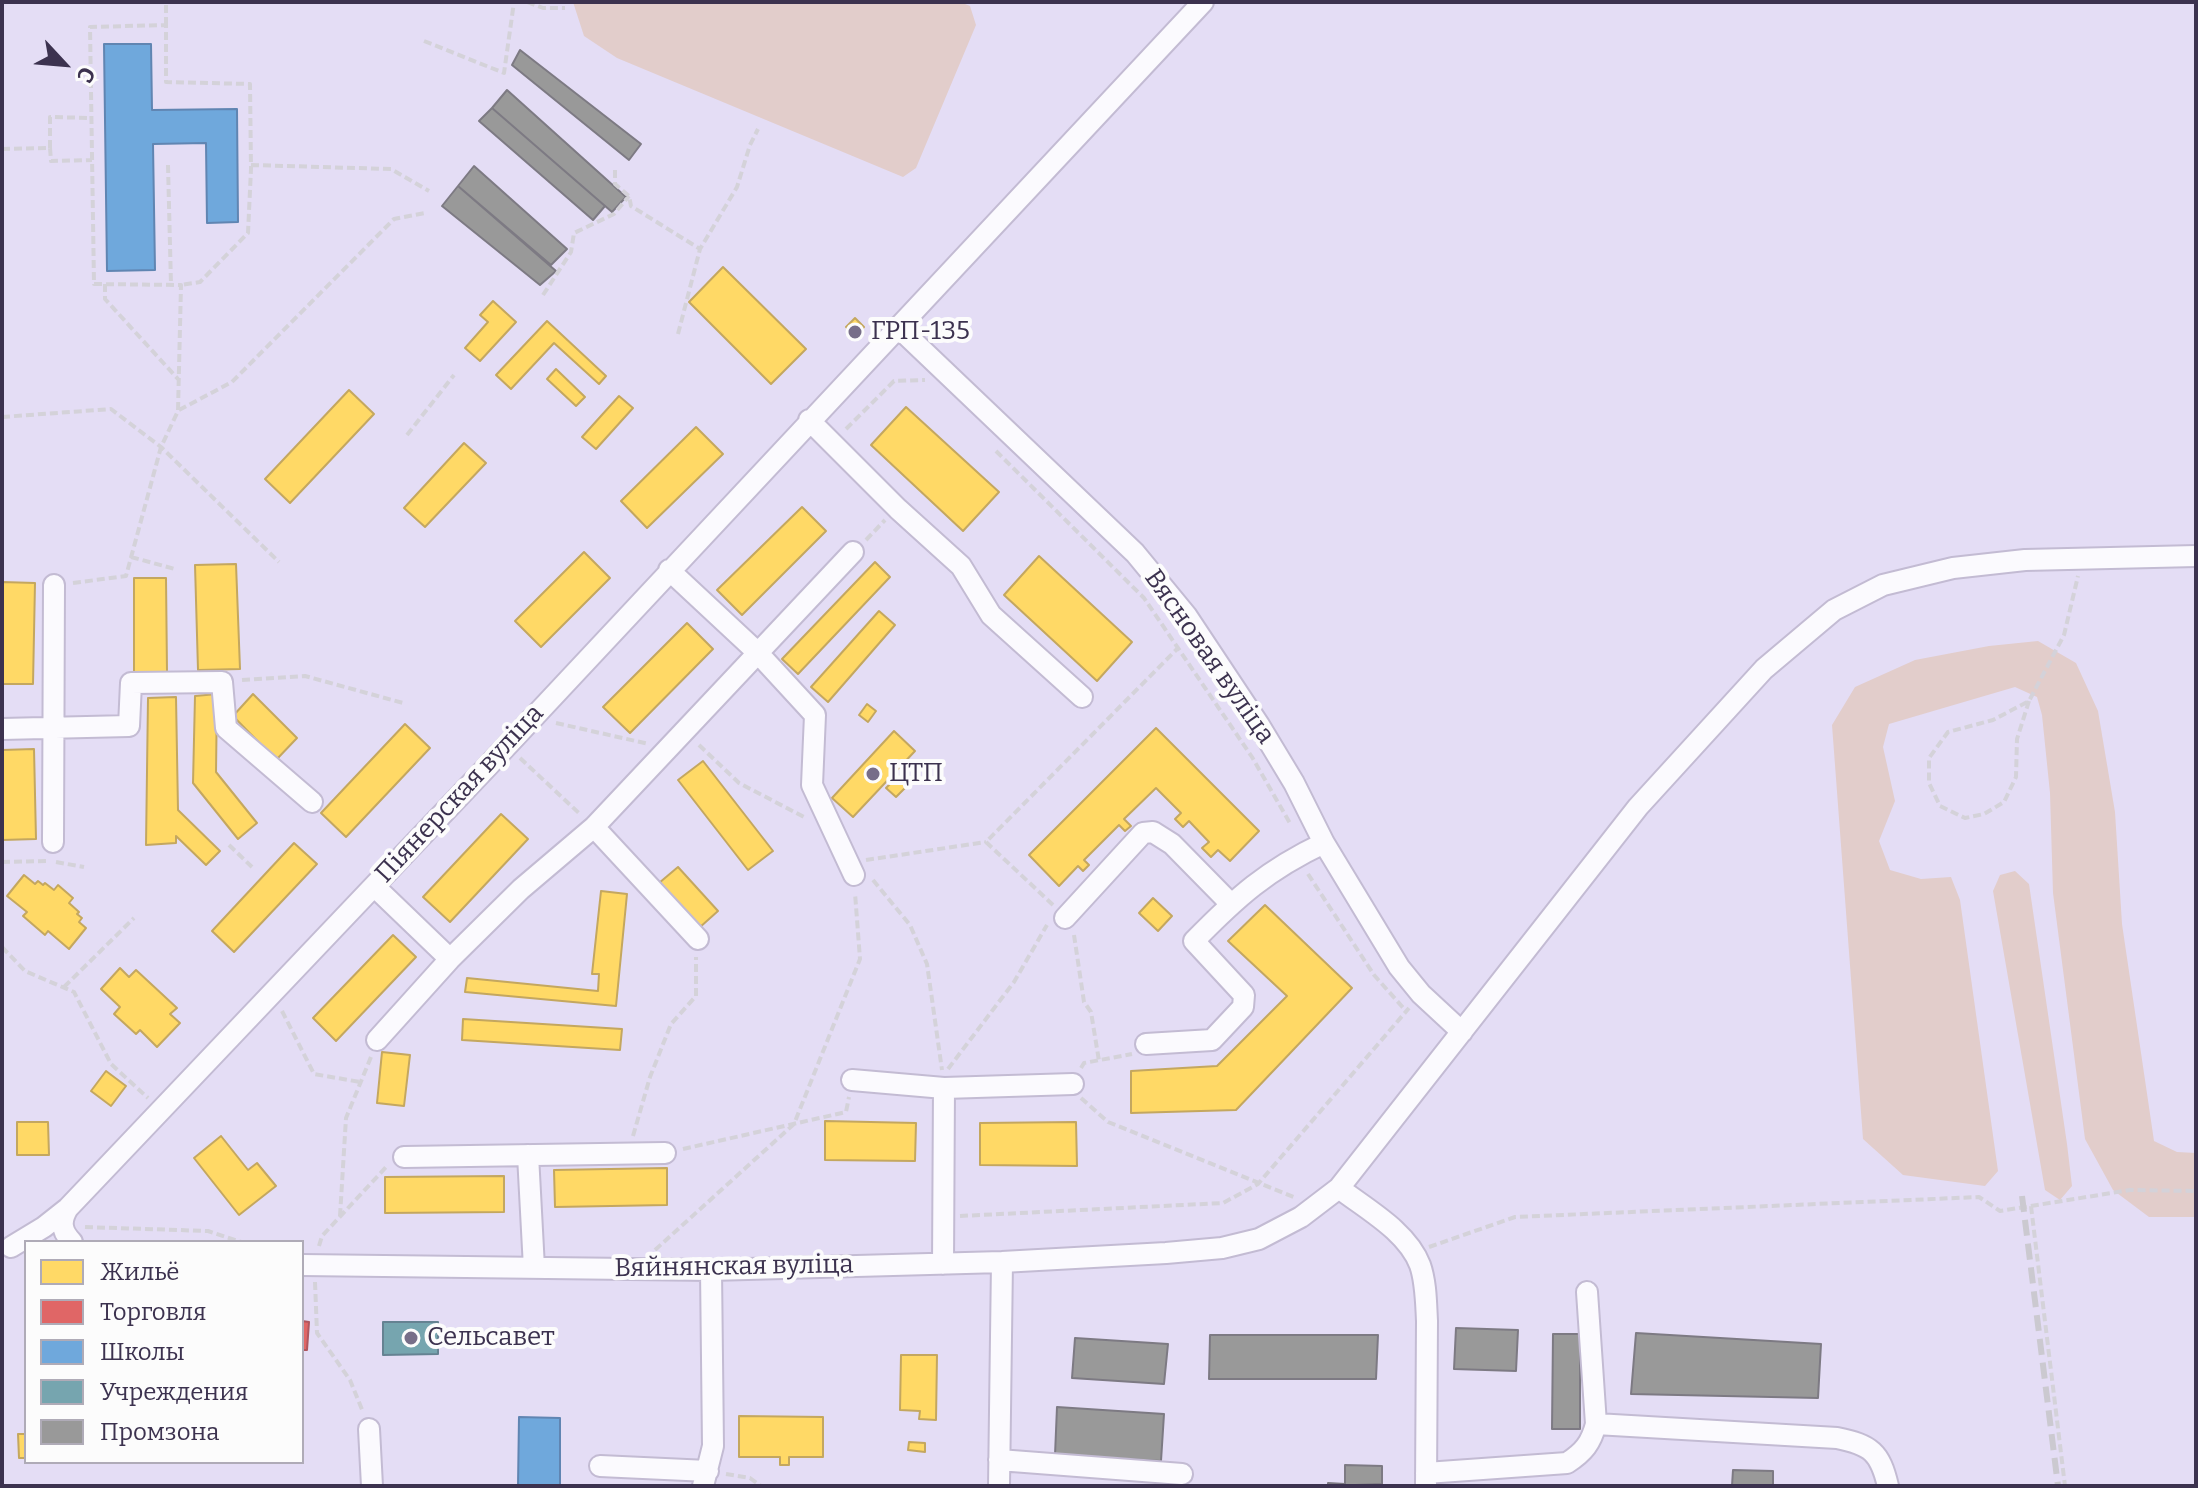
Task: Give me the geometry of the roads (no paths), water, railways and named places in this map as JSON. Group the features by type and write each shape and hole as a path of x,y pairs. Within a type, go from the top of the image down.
{"street":[{"name":"Піянерская вуліца","path":"13,1247 44,1227 67,1225 160,1110 506,746 1203,2"},
{"name":"Вясновая вуліца","path":"898,327 1135,553 1163,585 1195,629 1294,783 1309,850 1421,994 1462,1032"},
{"path":"809,420 898,509 961,566 991,615 1082,697"},
{"path":"377,1040 450,959 537,874 594,827 853,552"},
{"name":"Вяйнянская вуліца","path":"308,1265 711,1270 1002,1262 1166,1253 1252,1242 1317,1207 1339,1188 1638,807 1764,669 1819,621 1859,595 1927,572 2000,562 2196,556"},
{"path":"669,570 757,652 815,715 812,785 851,869"},
{"path":"53,842 54,585"},
{"path":"2,729 129,726 131,683 222,682 226,728 312,802"},
{"path":"594,827 698,939"},
{"path":"1061,913 1143,833 1153,832 1172,844 1230,903"},
{"path":"1141,1047 1212,1040 1243,1007 1244,995 1194,941 1230,903 1257,881 1309,850"},
{"path":"374,886 450,959"},
{"path":"852,1080 944,1088 1069,1084"},
{"path":"943,1264 944,1088"},
{"path":"404,1157 665,1153"},
{"path":"528,1155 534,1268"},
{"path":"1339,1188 1391,1229 1420,1264 1426,1293 1426,1479 1567,1463 1581,1454 1591,1441 1596,1424 1587,1292"},
{"path":"999,1486 1002,1262"},
{"path":"600,1466 706,1478 713,1446 711,1270"},
{"path":"1596,1424 1837,1438 1857,1442 1875,1452 1883,1463 1888,1486"},
{"path":"369,1429 372,1486"},
{"path":"999,1460 1182,1474"}],"railway":[{"path":"2022,1196 2058,1486"}],"place":[{"name":"ГРП-135","path":"855,332"},
{"name":"ЦТП","path":"873,774"},
{"name":"Сельсавет","path":"411,1338"}]}
